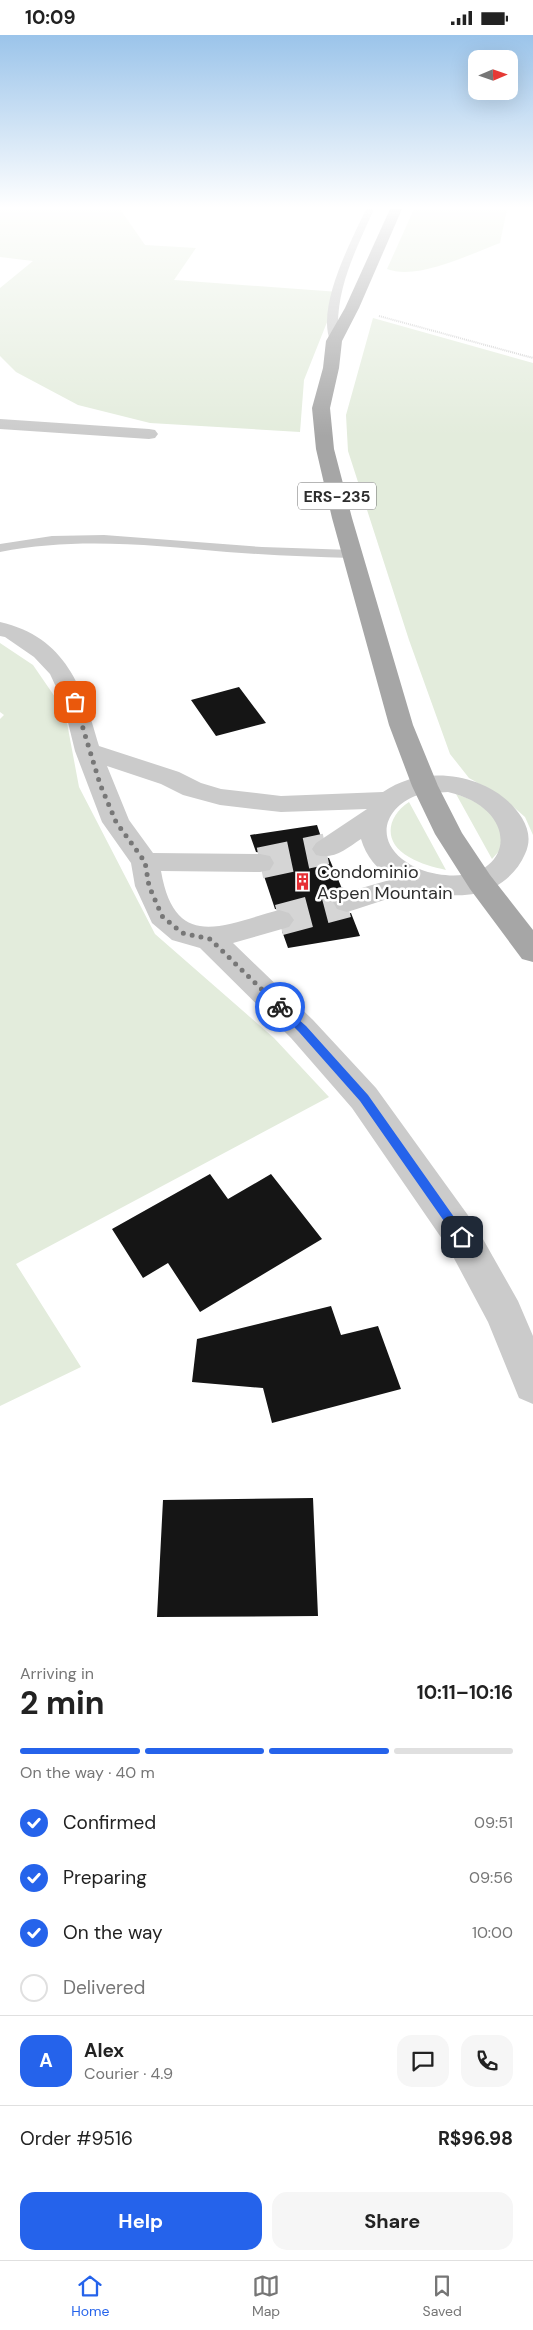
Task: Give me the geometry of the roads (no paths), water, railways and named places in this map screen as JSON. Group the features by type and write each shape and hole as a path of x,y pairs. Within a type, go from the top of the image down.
{"main road":[{"name":"ERS-235","path":"363,284 334,341 331,369 321,408 327,457 352,554 401,725 425,786 449,834 480,882 533,951"}],"street":[{"path":"0,424 149,434"},
{"path":"0,629 13,633 42,652 60,671 75,702 88,751 116,822 145,862 149,886 162,916 182,933 210,939 279,920"},
{"path":"88,751 170,778 192,789 220,797 281,804 381,809"},
{"path":"326,849 407,790 448,784 474,790 496,802 511,818 517,836 514,854 500,869 480,882 466,885 443,885 422,881 402,872 387,861 373,839 381,809"},
{"path":"145,862 260,863"},
{"path":"347,901 422,881"},
{"path":"210,939 302,1029 364,1098 394,1138 462,1237 504,1315 533,1384"}],"lane":[{"path":"334,341 331,326 339,284"},
{"path":"0,547 46,539 85,537 261,551 352,554"}],"tunnel":[{"path":"260,863 326,849"},
{"path":"279,920 347,902"}],"place":[{"name":"Condominio Aspen Mountain","path":"303,882"}]}
